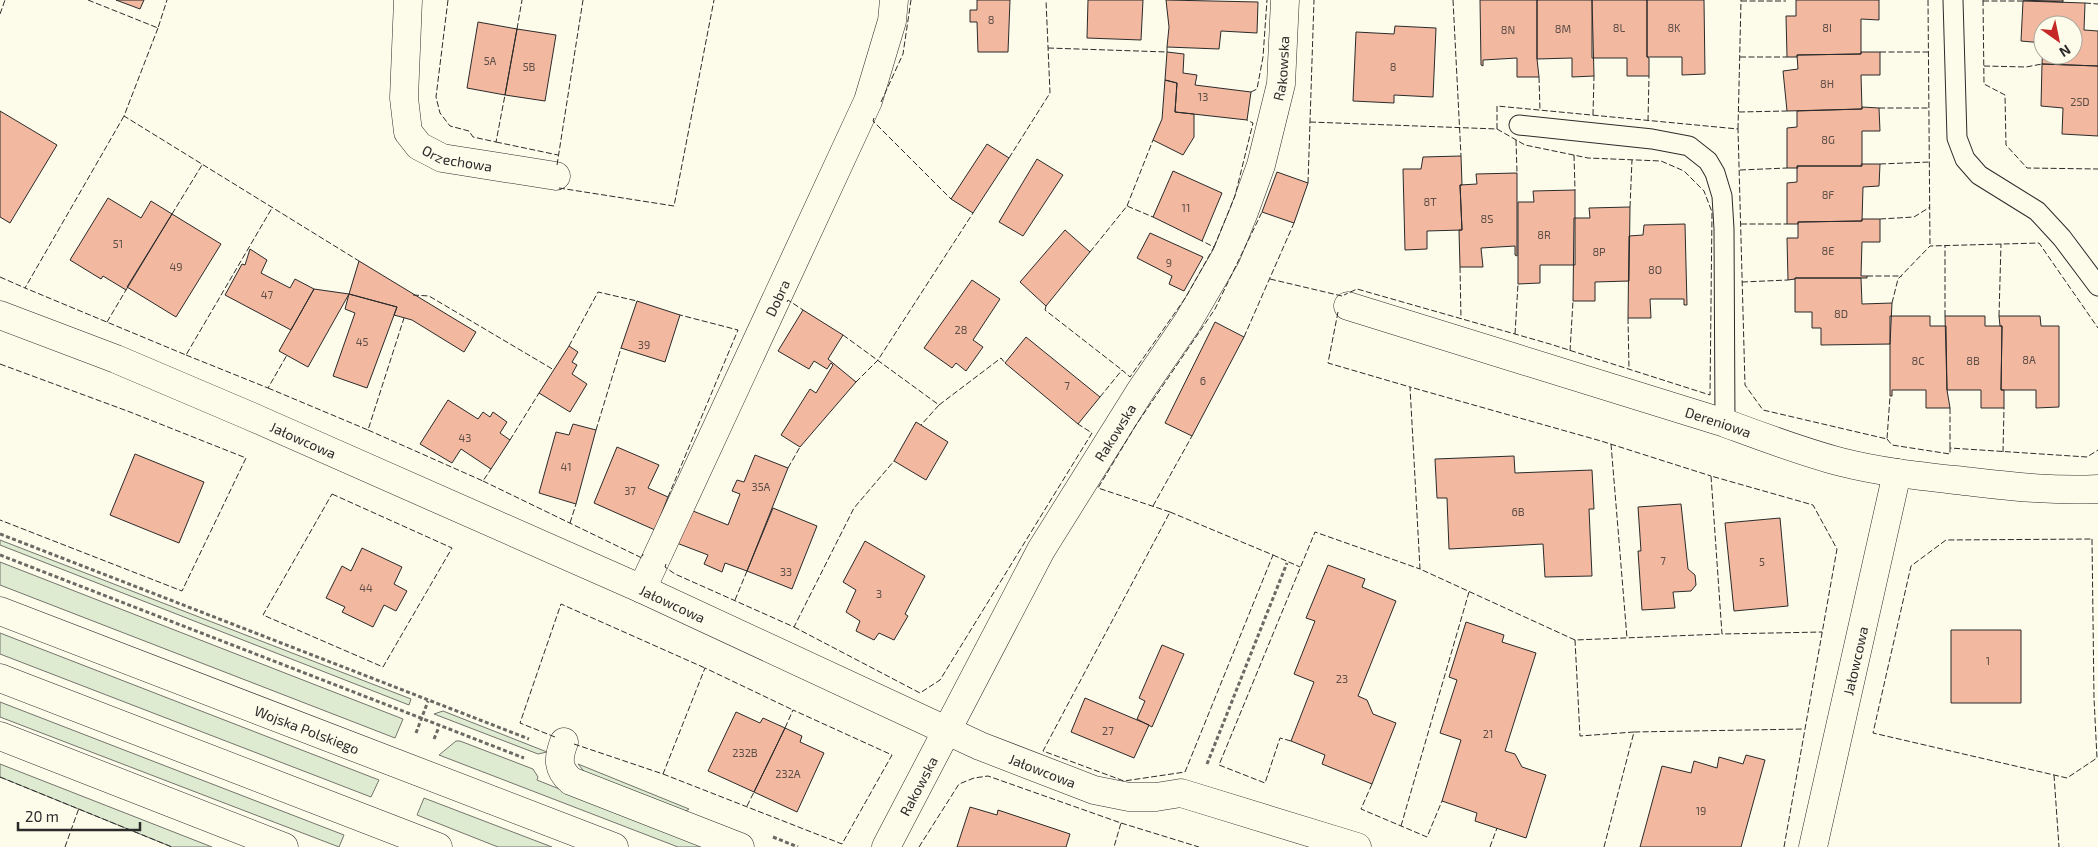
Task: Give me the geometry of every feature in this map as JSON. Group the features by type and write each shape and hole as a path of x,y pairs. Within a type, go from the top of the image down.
{"street":[{"name":"Orzechowa","path":"408,0 404,98 408,132 419,146 442,158 556,176"},
{"name":"Dobra","path":"642,589 868,100 892,21 894,0"},
{"name":"Rakowska","path":"886,847 1041,550 1141,390 1207,292 1226,256 1261,165 1281,84 1285,0"},
{"name":"Dereniowa","path":"1348,306 1726,422 1840,462 1897,473 2028,489 2068,491 2098,489"},
{"name":"Jałowcowa","path":"0,315 116,359 188,389 642,589 988,749 1094,790 1129,797 1156,797 1181,793 1357,847"},
{"name":"Jałowcowa","path":"1813,847 1897,473"},
{"name":"Wojska Polskiego","path":"0,612 614,847"},
{"path":"0,678 438,847"},
{"path":"0,736 284,847"},
{"path":"562,755 564,775 579,784 740,847"}],"lane":[{"path":"1953,0 1957,138 1965,159 1978,174 2036,211 2062,238 2098,286"},
{"path":"1519,125 1652,139 1689,146 1708,161 1715,173 1722,196 1726,422"}],"path":[{"path":"0,534 428,701 414,736"},
{"path":"0,555 541,765 562,755"},
{"path":"1194,797 1287,563"}],"green space":[{"path":"0,540 411,699 409,705 0,545"},
{"path":"0,562 403,719 395,738 0,585"},
{"path":"0,633 379,780 371,797 0,654"},
{"path":"0,702 344,835 339,847 0,717"},
{"path":"443,711 547,752 538,754 434,714"},
{"path":"456,741 533,769 538,777 537,780 704,847 678,847 439,755"},
{"path":"0,764 212,847 172,847 0,777"},
{"path":"578,764 689,809 683,813 587,775"},
{"path":"424,798 552,847 498,847 417,815"}],"building":[{"path":"116,0 144,0 140,9"},
{"path":"977,0 1010,0 1008,52 978,52 977,22 970,22 970,10 977,10"},
{"path":"1088,0 1143,0 1141,40 1087,38"},
{"path":"1166,0 1258,2 1257,33 1221,31 1219,49 1167,47 1169,27"},
{"path":"1480,0 1537,0 1537,59 1539,77 1517,77 1517,58 1483,60 1483,66 1481,65"},
{"path":"1537,0 1592,0 1594,76 1572,77 1572,58 1537,59"},
{"path":"1592,0 1647,0 1649,76 1627,76 1627,58 1592,58"},
{"path":"1647,0 1704,0 1705,74 1682,75 1682,57 1647,57"},
{"path":"1796,0 1879,0 1879,20 1861,19 1861,54 1797,55 1797,57 1787,57 1786,16 1796,16"},
{"path":"2023,0 2063,0 2063,2"},
{"path":"2023,1 2085,3 2084,30 2098,31 2098,66 2070,65 2083,65 2083,15 2033,15 2033,42 2021,41"},
{"path":"478,22 517,29 505,95 467,88"},
{"path":"1395,26 1436,28 1433,97 1394,95 1394,103 1353,101 1356,32 1394,34"},
{"path":"517,29 556,35 545,101 505,95"},
{"path":"1167,52 1184,54 1183,73 1197,75 1195,85 1251,92 1247,120 1175,112 1177,83 1165,80"},
{"path":"1861,52 1880,52 1880,75 1861,75 1862,109 1787,111 1783,71 1798,69 1797,55 1861,54"},
{"path":"2042,65 2098,66 2098,136 2062,134 2063,108 2041,106"},
{"path":"1165,80 1177,83 1175,112 1194,114 1194,137 1183,155 1153,140 1162,119"},
{"path":"1862,107 1879,108 1880,131 1862,131 1862,166 1797,166 1798,168 1787,168 1787,128 1797,127 1797,111 1862,109"},
{"path":"0,111 57,145 10,223 0,217"},
{"path":"987,144 1009,158 973,213 951,199"},
{"path":"1461,156 1462,230 1427,231 1427,249 1405,250 1403,169 1421,169 1423,157"},
{"path":"1037,159 1063,175 1023,236 999,222"},
{"path":"1861,164 1880,164 1879,186 1863,187 1862,221 1798,222 1798,224 1787,224 1787,183 1797,182 1797,166 1862,166"},
{"path":"1173,171 1222,193 1202,241 1153,217"},
{"path":"1277,172 1308,183 1294,223 1262,212"},
{"path":"1517,173 1517,256 1515,255 1515,246 1481,248 1483,267 1460,267 1459,230 1462,230 1460,185 1477,184 1476,174"},
{"path":"1575,190 1575,265 1540,265 1540,283 1518,284 1518,202 1534,202 1533,191"},
{"path":"108,198 141,218 151,201 172,214 126,290 103,276 101,279 70,260"},
{"path":"1630,207 1629,281 1595,282 1595,301 1573,301 1574,218 1590,218 1589,208"},
{"path":"172,214 221,244 176,317 127,287"},
{"path":"1862,219 1880,219 1880,242 1862,242 1861,276 1867,276 1867,278 1795,278 1788,280 1787,238 1798,238 1798,222 1862,221"},
{"path":"1685,224 1687,305 1684,305 1684,299 1650,299 1651,318 1628,318 1629,236 1643,235 1644,225"},
{"path":"1065,230 1090,252 1046,306 1020,282"},
{"path":"1150,233 1203,257 1184,291 1169,284 1172,276 1137,258"},
{"path":"250,249 267,260 261,273 290,288 295,279 314,289 291,330 225,295 242,264 245,265"},
{"path":"359,261 476,332 464,352 412,320 394,315 397,307 349,294"},
{"path":"1795,278 1861,278 1862,304 1892,303 1890,344 1821,345 1821,328 1812,328 1812,312 1795,312"},
{"path":"972,280 1000,299 973,340 983,347 966,371 956,363 952,368 924,348"},
{"path":"314,289 349,294 308,367 279,351"},
{"path":"349,294 397,307 367,388 333,376 355,313 345,309"},
{"path":"637,301 680,315 665,362 621,348"},
{"path":"803,310 843,335 828,359 856,382 800,447 781,435 810,389 816,393 833,365 831,363 827,369 814,361 809,369 778,351"},
{"path":"1890,316 1930,316 1930,326 1946,326 1947,390 1950,408 1926,408 1926,390 1892,390 1892,396 1890,396"},
{"path":"1945,316 1985,316 1985,326 2002,326 2001,390 2004,390 2004,408 1981,408 1981,390 1947,390"},
{"path":"1999,316 2040,316 2041,326 2059,326 2059,407 2036,408 2036,390 2001,390 2002,326 2000,326"},
{"path":"1215,322 1244,337 1192,436 1165,423"},
{"path":"1026,337 1100,397 1078,424 1005,363"},
{"path":"569,346 578,352 572,362 577,365 572,374 587,384 570,412 539,393"},
{"path":"448,400 478,419 483,412 490,417 493,412 507,422 500,433 510,440 491,469 461,449 452,463 420,444"},
{"path":"916,422 948,442 926,480 894,461"},
{"path":"573,424 596,430 576,504 539,493 556,432 569,435"},
{"path":"617,447 659,465 648,488 668,497 655,530 594,503"},
{"path":"135,454 204,482 179,543 110,515"},
{"path":"755,455 788,468 747,571 725,563 722,572 704,564 708,555 674,542 688,509 728,525 740,494 732,491 737,480 744,482"},
{"path":"1514,456 1515,473 1592,470 1594,509 1589,509 1592,576 1545,577 1543,544 1449,549 1447,498 1437,498 1435,459"},
{"path":"1681,504 1688,569 1695,575 1696,585 1691,591 1673,592 1675,608 1642,610 1638,551 1641,551 1638,507"},
{"path":"773,508 817,526 792,589 747,571"},
{"path":"1780,518 1788,606 1734,611 1725,523"},
{"path":"865,541 925,576 905,614 908,616 894,640 879,633 874,640 856,631 860,621 846,612 856,590 843,582"},
{"path":"362,548 402,567 394,584 407,591 396,611 384,605 373,627 342,612 345,607 326,598 342,566 351,571"},
{"path":"1328,565 1365,579 1362,587 1396,601 1358,696 1367,700 1373,714 1396,723 1372,784 1322,764 1325,755 1291,741 1314,682 1294,674 1315,621 1306,618"},
{"path":"1466,622 1504,635 1502,642 1536,653 1505,751 1515,754 1522,767 1546,775 1526,838 1475,821 1477,813 1442,801 1461,740 1440,733 1457,680 1449,677"},
{"path":"1951,630 2021,630 2021,703 1951,703"},
{"path":"1162,645 1184,654 1152,727 1137,719 1145,701 1139,698"},
{"path":"1085,698 1149,725 1134,758 1071,732"},
{"path":"736,712 760,723 763,718 785,728 754,792 708,771"},
{"path":"785,728 802,736 800,742 824,753 797,812 754,792"},
{"path":"1746,755 1765,760 1741,847 1640,847 1662,766 1691,773 1694,761 1717,768 1719,757 1743,764"},
{"path":"970,807 997,815 998,810 1070,834 1066,847 957,847"}],"fence":[{"path":"0,14 5,0"},
{"path":"88,0 158,28 167,0"},
{"path":"448,0 436,97 440,113 450,126 469,131 473,137 496,142 505,95"},
{"path":"517,29 522,0"},
{"path":"557,165 583,0"},
{"path":"559,188 674,206 714,0"},
{"path":"881,102 903,54 911,0"},
{"path":"1009,158 1050,93 1046,0"},
{"path":"1251,92 1257,89 1263,57 1267,0"},
{"path":"1308,183 1314,0"},
{"path":"1453,0 1461,156"},
{"path":"1738,129 1741,0"},
{"path":"1928,0 1930,246"},
{"path":"1983,0 1984,84 2005,95 2006,145 2027,168 2098,169"},
{"path":"1741,1 1786,1"},
{"path":"1983,1 2023,1"},
{"path":"2085,3 2098,4"},
{"path":"158,28 124,116 359,261"},
{"path":"1048,48 1167,52 1167,47"},
{"path":"1880,52 1929,52"},
{"path":"1740,57 1787,57"},
{"path":"1984,66 2026,67 2037,65"},
{"path":"1593,115 1594,76"},
{"path":"1648,121 1649,76"},
{"path":"1539,77 1540,111"},
{"path":"1497,129 1497,106 1738,129 1745,385 1763,410 1887,439 1890,396"},
{"path":"1879,108 1929,108"},
{"path":"1739,112 1787,111"},
{"path":"124,116 25,288 186,355 272,208"},
{"path":"874,118 873,121 951,199"},
{"path":"1214,247 1235,196 1253,123 1247,120"},
{"path":"1310,122 1497,129 1525,145 1588,158 1661,161 1684,171 1704,191 1712,212 1710,395 1550,344 1357,289 1344,295"},
{"path":"1127,206 1153,140"},
{"path":"1516,140 1517,173"},
{"path":"496,142 558,155"},
{"path":"1574,155 1575,190"},
{"path":"1630,207 1632,160"},
{"path":"1880,164 1930,162"},
{"path":"172,214 202,165"},
{"path":"1740,170 1787,168"},
{"path":"1090,252 1127,206 1153,217"},
{"path":"1880,219 1914,217 1930,207"},
{"path":"1170,512 1098,488 1136,425 1215,309 1262,212"},
{"path":"856,382 878,360 973,213"},
{"path":"1244,337 1294,223"},
{"path":"1741,224 1787,224"},
{"path":"1100,397 1122,370 1130,377 1186,297 1214,247 1202,241"},
{"path":"1892,303 1898,279 1930,246 2039,243 2098,328"},
{"path":"1999,316 2001,244"},
{"path":"1945,245 1945,316"},
{"path":"1460,267 1461,319"},
{"path":"1867,276 1902,276"},
{"path":"0,277 25,288"},
{"path":"1270,279 1341,297"},
{"path":"1742,282 1788,280"},
{"path":"1515,334 1518,284"},
{"path":"107,322 126,290"},
{"path":"569,346 598,292 637,301"},
{"path":"413,295 429,296 554,370"},
{"path":"787,302 788,300 803,310"},
{"path":"1570,351 1573,301"},
{"path":"1046,306 1045,310 1122,370"},
{"path":"1338,312 1328,363 1410,387"},
{"path":"668,497 738,330 680,315"},
{"path":"268,388 368,430 404,318"},
{"path":"1628,318 1629,369"},
{"path":"843,335 939,405 921,425"},
{"path":"596,430 621,348"},
{"path":"186,355 268,388 287,355"},
{"path":"939,405 1001,358 1005,363"},
{"path":"0,364 130,412 246,458 182,591 0,520"},
{"path":"1575,640 1420,569 1410,387 1601,441 1711,476"},
{"path":"510,440 539,393"},
{"path":"1950,408 1950,448"},
{"path":"2003,452 2004,408"},
{"path":"794,627 920,693 940,680 1092,433 1078,424"},
{"path":"368,430 483,481 491,469"},
{"path":"1153,506 1192,436"},
{"path":"1887,439 1892,445 1950,454 1950,448 2087,457 2098,450"},
{"path":"1611,444 1627,638"},
{"path":"788,468 800,447"},
{"path":"666,564 665,567 675,574 794,627 854,508 894,461"},
{"path":"1784,847 1837,549 1813,505 1711,476 1722,634 1822,632"},
{"path":"483,481 642,558 643,554"},
{"path":"332,494 452,548 383,667 263,615 332,494"},
{"path":"570,523 576,504"},
{"path":"1170,512 1273,555 1185,772 1124,781 1043,751 1170,512"},
{"path":"1291,741 1280,738 1265,783 1219,765 1315,532 1420,569"},
{"path":"2092,539 2094,698 2097,758 2067,778 1873,733 1911,566 1946,540 2092,539"},
{"path":"1273,555 1300,567"},
{"path":"735,600 747,571"},
{"path":"1401,826 1469,592"},
{"path":"555,737 520,723 561,604 705,668"},
{"path":"1634,732 1580,736 1575,640 1722,634"},
{"path":"574,744 663,774 705,668 793,710"},
{"path":"663,774 842,844 892,755 793,710 785,728"},
{"path":"1604,847 1634,732 1804,729"},
{"path":"2054,775 2059,847"},
{"path":"919,847 959,784 974,778 988,776 1121,823 1114,847"},
{"path":"0,777 172,847"},
{"path":"1372,784 1361,809 1427,837 1442,801"},
{"path":"747,806 754,792"},
{"path":"65,847 79,808"},
{"path":"1121,823 1199,847"},
{"path":"1490,847 1497,828"}]}
